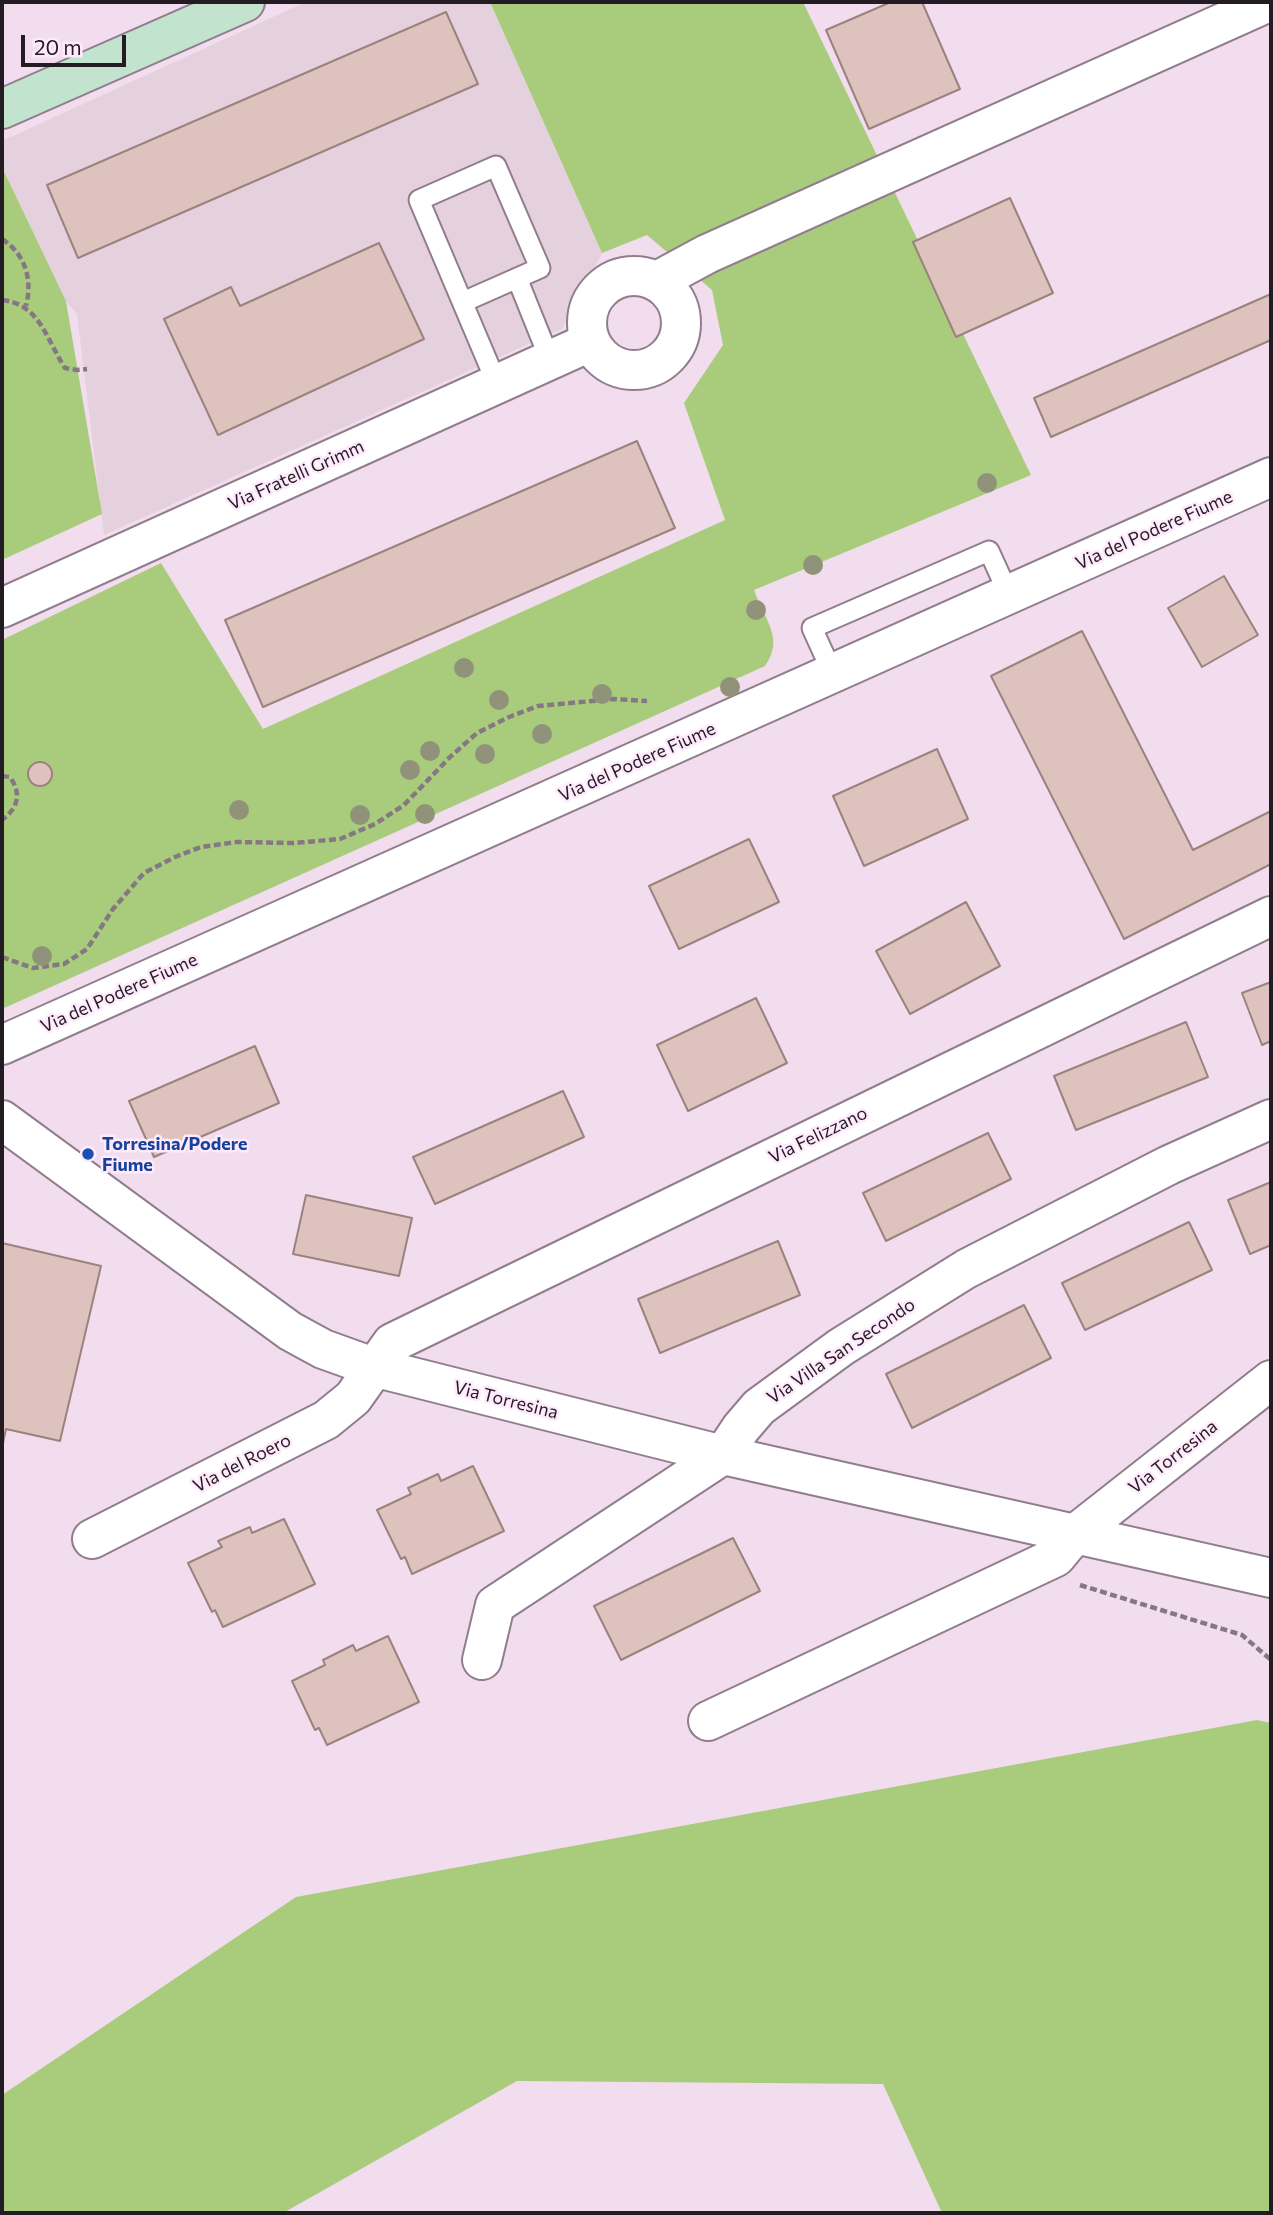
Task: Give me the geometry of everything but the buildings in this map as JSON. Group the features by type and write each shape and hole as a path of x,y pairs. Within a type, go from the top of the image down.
{"street":[{"path":"2,109 245,2"},
{"path":"657,281 707,254 1269,2"},
{"path":"628,275 657,281 670,291 682,321 672,352 659,363 645,369 628,370 612,365 599,356 590,342 586,328 587,313 592,299 601,287 628,275"},
{"name":"Via Fratelli Grimm","path":"2,608 590,342"},
{"name":"Via del Podere Fiume","path":"2,1045 1271,477"},
{"name":"Via Felizzano","path":"373,1367 392,1343 426,1325 1271,916"},
{"name":"Via Villa San Secondo","path":"482,1660 495,1605 723,1455 759,1407 841,1347 966,1269 1169,1165 1271,1119"},
{"name":"Via Torresina","path":"2,1120 290,1331 323,1349 373,1367 1065,1545 1271,1578"},
{"name":"Via del Roero","path":"92,1539 326,1420 353,1398 373,1367"},
{"name":"Via Torresina","path":"708,1721 1065,1545 1271,1380"}],"lane":[{"path":"463,302 540,268 496,166 419,200 497,384"},
{"path":"517,278 550,360"},
{"path":"832,674 812,628 989,551 1009,595"}],"path":[{"path":"2,239 14,247 23,260 30,293 26,306"},
{"path":"2,300 26,306 41,325 65,368 87,369"},
{"path":"2,957 33,968 64,964 87,949 113,909 144,873 201,847 236,842 295,843 340,839 375,824 404,805 477,733 509,717 538,706 614,699 647,701"},
{"path":"2,776 10,777 16,785 18,799 14,811 2,820"},
{"path":"1065,1545 1082,1587 1152,1605 1242,1635 1271,1660"}],"shaded area":[{"path":"306,2 490,2 602,253 562,329 104,535 77,314 66,301 2,166 2,141"}],"green space":[{"path":"490,2 803,2 1031,475 754,590 773,637 771,656 765,666 2,1009 2,640 161,563 263,729 725,520 684,403 723,345 712,290 647,235 602,253"},
{"path":"2,167 66,301 102,514 2,560"},
{"path":"1257,1720 1271,1723 1271,2213 942,2213 883,2084 517,2081 283,2213 2,2213 2,2095 296,1897"}],"place":[{"name":"Torresina/Podere Fiume","path":"88,1154"}]}
